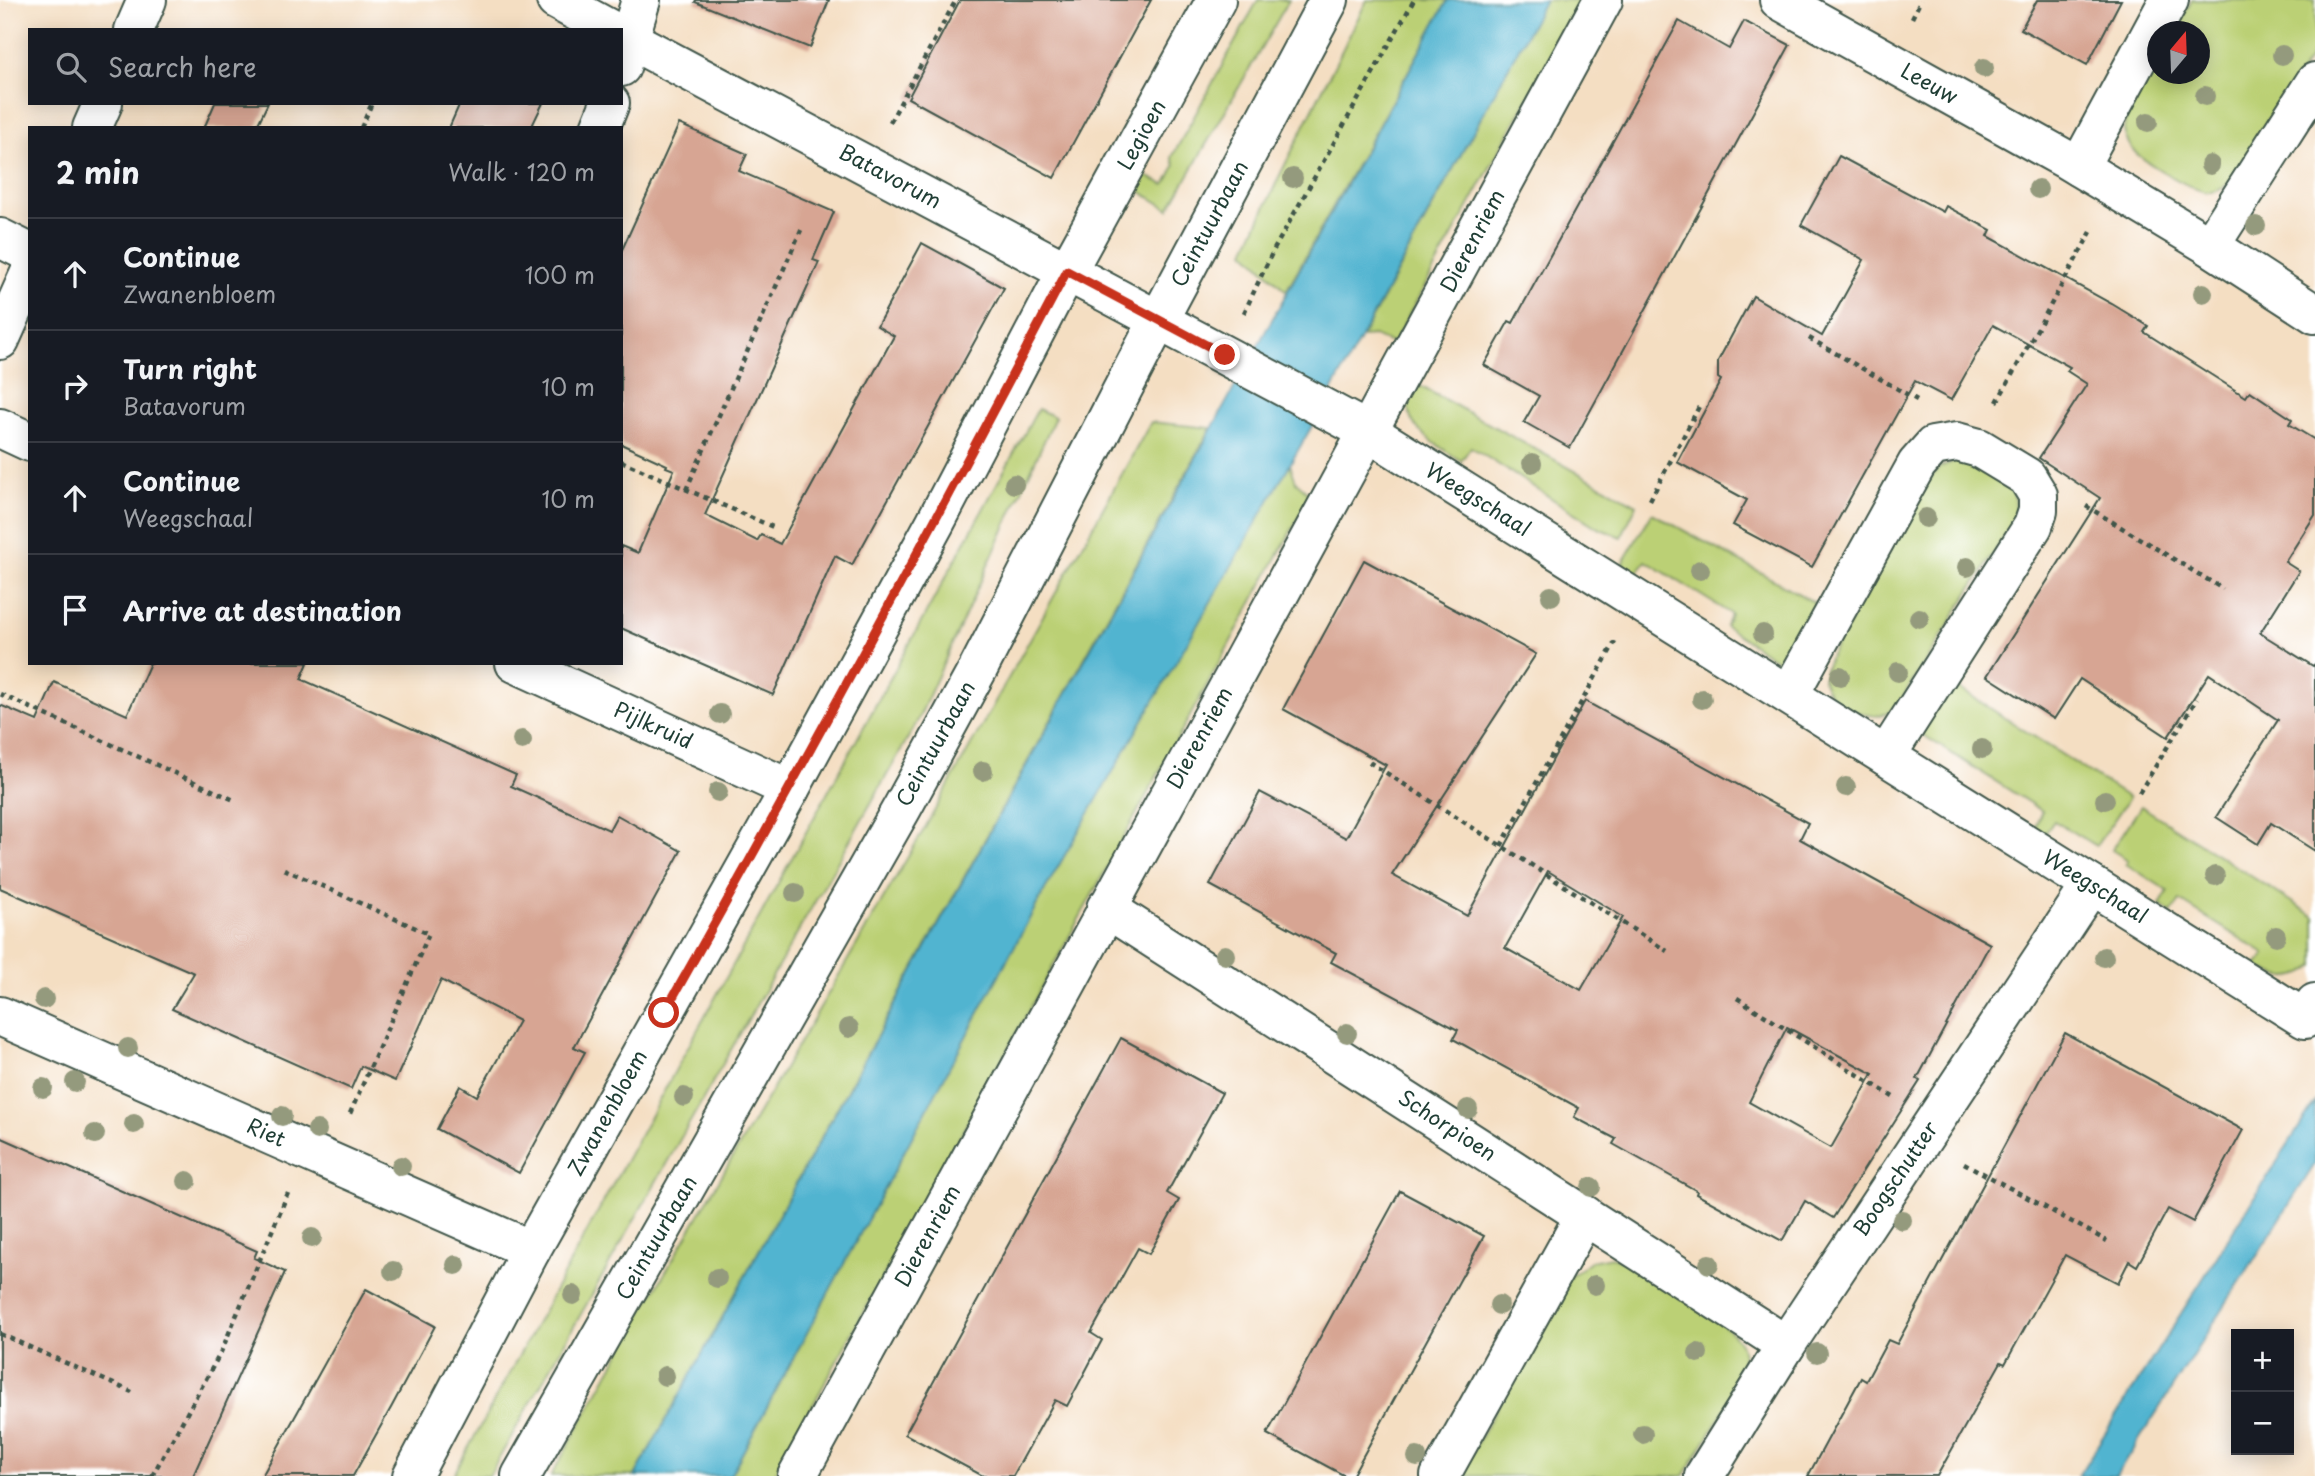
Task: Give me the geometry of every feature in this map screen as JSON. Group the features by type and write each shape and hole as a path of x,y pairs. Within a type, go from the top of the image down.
{"street":[{"path":"135,28 147,0"},
{"name":"Batavorum","path":"556,0 598,28"},
{"path":"623,39 641,0"},
{"name":"Legioen","path":"1067,271 1216,0"},
{"name":"Ceintuurbaan","path":"521,1476 902,808 978,669 1159,319 1329,0"},
{"name":"Dierenriem","path":"797,1476 1106,908 1356,425 1602,0"},
{"name":"Leeuw","path":"1779,0 2115,188 2315,314"},
{"path":"2079,167 2169,0"},
{"name":"Batavorum","path":"623,44 867,165 1159,319"},
{"path":"2210,246 2315,82"},
{"path":"93,126 102,105"},
{"path":"601,126 609,105"},
{"path":"0,239 28,252"},
{"name":"Zwanenbloem","path":"412,1476 531,1250 790,789 935,523 1067,271"},
{"path":"0,340 28,277"},
{"name":"Weegschaal","path":"1159,319 1356,425 2091,885 2310,1011"},
{"path":"0,428 28,441"},
{"path":"1789,695 1916,464 1933,446 1959,445 1979,448 2027,477 2038,495 2034,526 1886,756"},
{"name":"Pijlkruid","path":"519,665 790,789"},
{"name":"Boogschutter","path":"1704,1476 1786,1345 2091,885"},
{"name":"Schorpioen","path":"1106,908 1786,1345"},
{"name":"Riet","path":"0,1016 531,1250"},
{"path":"1440,1476 1585,1215"}],"path":[{"path":"867,165 956,0"},
{"path":"1225,355 1264,270 1414,0"},
{"path":"362,126 371,105"},
{"path":"1809,338 1930,408 1959,445 2115,188"},
{"path":"686,489 802,230"},
{"path":"1650,500 1701,404"},
{"path":"623,462 773,527"},
{"path":"2035,489 2069,496 2223,589"},
{"path":"1502,846 1638,600"},
{"path":"0,694 234,800"},
{"path":"2139,793 2197,699"},
{"path":"1368,762 1667,951"},
{"path":"152,1476 220,1352 429,934 285,869"},
{"path":"1737,998 1928,1132 2107,1241"},
{"path":"0,1334 132,1392"}],"green space":[{"path":"1258,0 1289,0 1169,209 1136,189 1144,175 1165,185 1175,166 1172,157"},
{"path":"1367,0 1448,0 1286,291 1245,251"},
{"path":"1545,0 1582,0 1393,344 1374,336 1362,337"},
{"path":"2192,0 2315,0 2315,50 2235,177 2223,188 2212,192 2201,191 2183,183 2143,159 2131,146 2124,130 2132,105 2147,79 2147,84 2210,84 2210,21 2180,21"},
{"path":"1418,385 1637,505 1621,537 1598,528 1471,447 1461,461 1434,443 1411,419 1411,398"},
{"path":"1038,409 1055,417 917,722 489,1476 453,1476"},
{"path":"1151,422 1211,428 635,1476 551,1476 648,1302 926,826"},
{"path":"1957,460 1990,474 2012,492 2016,506 2011,526 1898,705 1890,712 1876,715 1867,715 1847,708 1831,695 1823,679 1829,658 1929,479 1940,467"},
{"path":"1290,464 1296,482 1311,495 774,1476 730,1476 1043,893"},
{"path":"1652,513 1819,605 1784,665 1725,626 1731,614 1646,561 1637,573 1622,564"},
{"path":"1951,683 2129,798 2096,846 2054,821 2044,835 2035,827 2042,811 1920,733"},
{"path":"2141,806 2315,917 2315,966 2301,975 2287,977 2272,974 2257,966 2265,954 2180,901 2171,913 2160,905 2168,891 2126,864 2128,860 2112,850"},
{"path":"1611,1257 1628,1262 1708,1313 1735,1336 1741,1346 1741,1383 1684,1476 1459,1476 1568,1278 1591,1261"}],"water":[{"path":"1448,0 1545,0 1327,400 1043,893 730,1476 635,1476"},
{"path":"2315,1102 2315,1164 2116,1476 2078,1476"}],"building":[{"path":"829,0 810,48 695,2"},
{"path":"960,0 1151,0 1054,178 908,98"},
{"path":"2037,0 2121,0 2087,65 2021,29"},
{"path":"1679,21 1729,49 1744,21 1790,45 1570,448 1524,422 1539,396 1484,365 1509,321 1513,323"},
{"path":"214,105 267,105 257,126 205,126"},
{"path":"459,105 542,105 532,126 450,126"},
{"path":"679,124 747,154 739,171 834,212 813,260 819,262 705,515 757,541 761,535 780,544 894,336 877,326 922,243 1004,288 852,565 835,556 773,695 623,629 623,547 638,553 674,470 623,445 623,248"},
{"path":"1839,156 1943,212 1946,206 1991,230 1988,236 2148,326 2144,332 2246,397 2250,391 2292,419 2289,424 2315,440 2315,515 2285,562 2299,571 2260,633 2313,666 2315,664 2315,851 2271,823 2258,844 2216,817 2278,720 2209,674 2168,737 2080,679 2054,719 1987,676 2100,498 2039,458 2087,384 2067,371 2070,367 1993,325 1951,400 1915,381 1812,567 1733,525 1747,500 1677,462 1721,380 1718,378 1718,361 1753,296 1822,336 1864,260 1801,225"},
{"path":"1364,560 1536,654 1392,875 1467,916 1585,701 1808,823 1800,839 1990,944 1917,1079 1920,1081 1833,1218 1805,1201 1782,1241 1613,1144 1616,1139 1574,1117 1579,1108 1453,1039 1458,1030 1331,962 1336,953 1210,885 1260,792 1346,838 1386,765 1283,709","holes":["1548,871 1623,917 1581,990 1505,948","1787,1027 1873,1074 1831,1148 1749,1102"]},
{"path":"149,665 307,665 301,679 516,775 511,786 609,830 617,815 681,851 574,1047 585,1052 519,1173 437,1129 460,1086 477,1096 519,1021 441,980 395,1081 361,1066 351,1089 172,1009 194,973 0,888 0,705 37,721 54,682 127,715"},
{"path":"2065,1033 2243,1130 2193,1222 2168,1209 2137,1266 2129,1261 2118,1283 2065,1255 2005,1364 2001,1362 1937,1476 1808,1476 1861,1378 1866,1381 1888,1340 1897,1344"},
{"path":"1121,1038 1222,1093 1167,1193 1179,1200 1149,1254 1138,1248 1091,1333 1102,1340 1067,1406 1055,1400 1013,1476 983,1476 905,1434"},
{"path":"0,1137 257,1251 254,1258 285,1272 193,1476 0,1476"},
{"path":"1400,1191 1484,1236 1352,1476 1345,1476 1267,1434"},
{"path":"366,1289 435,1326 392,1406 353,1476 262,1476"}],"route":[{"path":"664,1013 935,523 1067,271 1225,355"}]}
